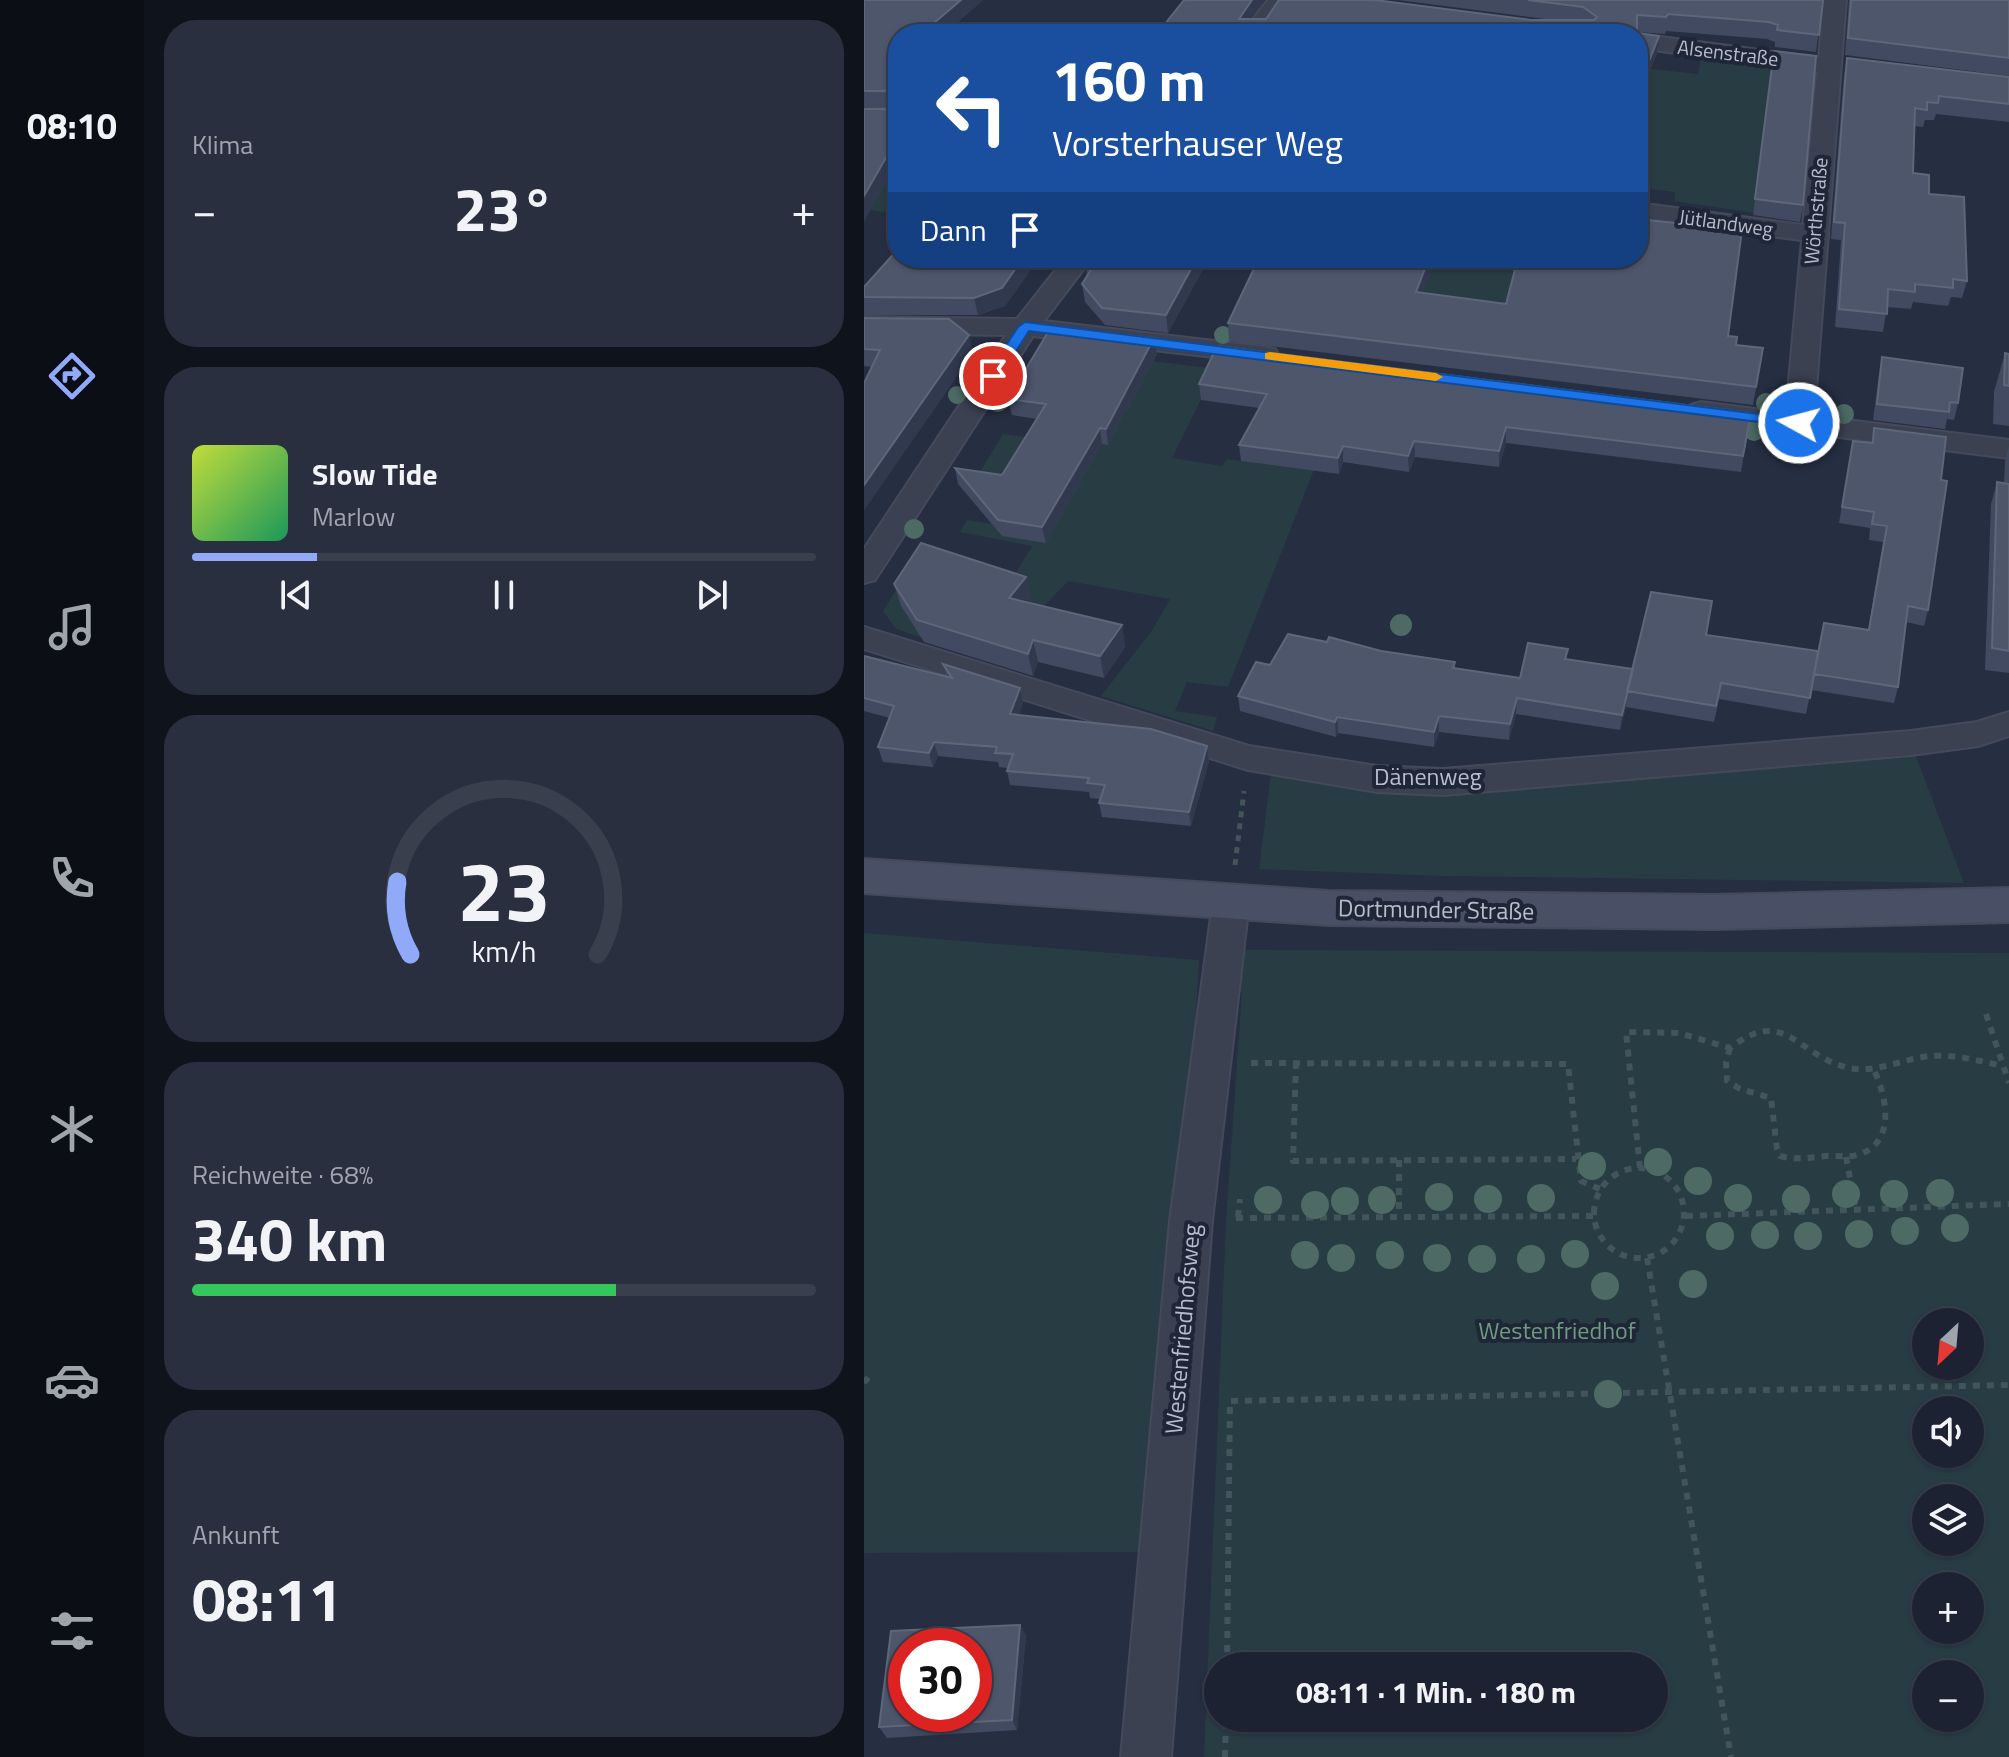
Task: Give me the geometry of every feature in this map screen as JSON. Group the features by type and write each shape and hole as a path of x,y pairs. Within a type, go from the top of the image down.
{"main road":[{"name":"Dortmunder Straße","path":"864,876 1328,908 1609,912 1872,910 2009,905"}],"street":[{"path":"1261,24 1279,0"},
{"name":"Wörthstraße","path":"1799,423 1835,0"},
{"name":"Alsenstraße","path":"1648,42 1860,70"},
{"name":"Jütlandweg","path":"1648,212 1813,234"},
{"path":"864,573 1025,327 1071,268"},
{"path":"864,325 1025,327 1291,358"},
{"path":"1672,407 2009,449"},
{"name":"Dänenweg","path":"864,638 1248,758 1377,779 1443,782 1911,743 1978,734 2009,724"},
{"name":"Westenfriedhofsweg","path":"1146,1757 1191,1221 1231,902"}],"path":[{"path":"1231,902 1248,758"},
{"path":"1986,1014 2009,1083"},
{"path":"1640,1168 1626,1032 1668,1030 1704,1036 1730,1048"},
{"path":"1873,1068 1882,1082 1886,1124 1879,1140 1863,1153 1846,1157 1791,1159 1780,1156 1773,1143 1776,1108 1771,1098 1733,1088 1725,1077 1725,1062 1730,1048 1742,1037 1757,1031 1798,1038 1832,1063 1849,1068 1873,1068 1927,1056 1960,1057 2003,1066"},
{"path":"1296,1062 1293,1161 1576,1159"},
{"path":"1248,1078 1249,1063 1568,1064 1576,1159 1581,1181 1600,1189"},
{"path":"1846,1157 1856,1210"},
{"path":"1399,1160 1399,1215"},
{"path":"1640,1168 1665,1177 1679,1190 1686,1216 1675,1244 1647,1258 1620,1252 1608,1244 1599,1234 1593,1216 1600,1189 1616,1173 1640,1168"},
{"path":"1238,1217 1240,1187"},
{"path":"1686,1216 2009,1204"},
{"path":"1191,1221 1238,1217 1593,1216"},
{"path":"1647,1258 1731,1757"},
{"path":"864,1383 872,1372"},
{"path":"1227,1652 1230,1401 1669,1395 2009,1385"},
{"path":"1225,1757 1226,1732"}],"green space":[{"path":"1701,59 1780,68 1789,218 1674,201 1675,192 1648,189 1648,79 1651,69 1698,74"},
{"path":"864,166 888,166 888,213 870,210 875,201"},
{"path":"1386,268 1546,268 1509,307 1439,313"},
{"path":"1152,361 1216,369 1172,458 1222,466 1227,459 1314,470 1228,687 1187,682 1175,711 1217,717 1213,731 1101,696 1153,629 1170,599 1068,581 992,661 896,629 883,611 908,571 1005,591 1032,546 960,532 967,520 1037,531 976,478 1003,434 1077,444"},
{"path":"1915,754 1964,883 1443,876 1259,869 1271,774 1413,793"},
{"path":"864,933 1199,960 1165,1552 864,1553"},
{"name":"Westenfriedhof","path":"1241,950 2009,953 2009,1757 1204,1757 1205,1732 1668,1732 1668,1652 1208,1652 1226,1221 1242,992 1235,991"}],"building":[{"path":"864,0 961,0 933,24 888,24 888,91 864,91"},
{"path":"1184,0 1252,0 1239,19 1266,19 1279,0 1375,0 1531,20 1594,20 1597,17 1583,7 1528,0 1823,0 1819,35 1777,30 1778,25 1769,22 1668,14 1666,17 1637,15 1637,24 1165,24"},
{"path":"1851,0 2009,0 2009,58 1848,38"},
{"path":"1648,34 1659,36 1648,64"},
{"path":"1774,51 1816,56 1803,205 1755,199"},
{"path":"1847,58 2009,77 2009,104 1939,96 1938,103 1927,102 1927,110 1915,108 1913,173 1929,175 1929,194 1964,197 1967,281 1953,279 1953,288 1915,284 1915,292 1888,289 1887,314 1839,309 1845,223 1834,222"},
{"path":"864,109 888,109 888,154 864,196"},
{"path":"1648,220 1742,230 1728,336 1737,337 1736,345 1763,348 1756,387 1228,323 1254,268 1425,268 1416,292 1506,304 1515,268 1648,268"},
{"path":"888,260 888,268 1016,268 1002,288 974,298 864,297 864,287"},
{"path":"1092,268 1192,268 1166,315 1102,308 1082,284"},
{"path":"864,318 949,319 969,335 864,485 864,383 880,350 864,349"},
{"path":"1048,332 1131,342 1124,335 1154,338 1106,429 1100,428 1042,527 998,520 955,468 1002,475 1046,404 1008,399"},
{"path":"1217,346 1751,413 1743,456 1506,427 1499,451 1414,441 1408,456 1343,446 1338,458 1239,445 1267,394 1199,384"},
{"path":"2005,353 2009,354 2009,386 2004,385"},
{"path":"1882,357 1963,368 1958,403 1950,402 1949,412 1877,404"},
{"path":"1874,428 1946,437 1941,480 1947,481 1928,610 1908,606 1898,687 1814,674 1824,623 1869,630 1887,526 1872,524 1874,512 1842,507 1853,441 1873,443"},
{"path":"1997,482 2009,484 2009,651 1992,648"},
{"path":"921,543 1026,577 1009,598 1122,625 1100,656 1033,640 1028,654 917,620 894,584"},
{"path":"1651,592 1712,601 1706,635 1818,651 1810,698 1721,683 1716,706 1627,691"},
{"path":"1288,634 1327,642 1329,637 1381,651 1455,662 1453,668 1520,678 1528,643 1568,649 1565,659 1633,669 1622,715 1517,698 1510,724 1439,716 1434,732 1337,717 1335,722 1238,696 1256,662 1270,665"},
{"path":"864,656 952,678 943,664 1020,688 1010,714 1151,729 1207,746 1189,812 1099,803 1105,785 1087,783 1089,778 1007,771 1013,754 995,753 997,747 934,742 929,753 878,747 894,706 864,698"},
{"path":"1020,1625 1012,1720 992,1721 992,1628 956,1628"},
{"path":"888,1655 888,1727 879,1727"}],"slow traffic":[{"path":"1270,356 1436,377"}],"route":[{"path":"993,376 1025,327 1799,423"}]}
